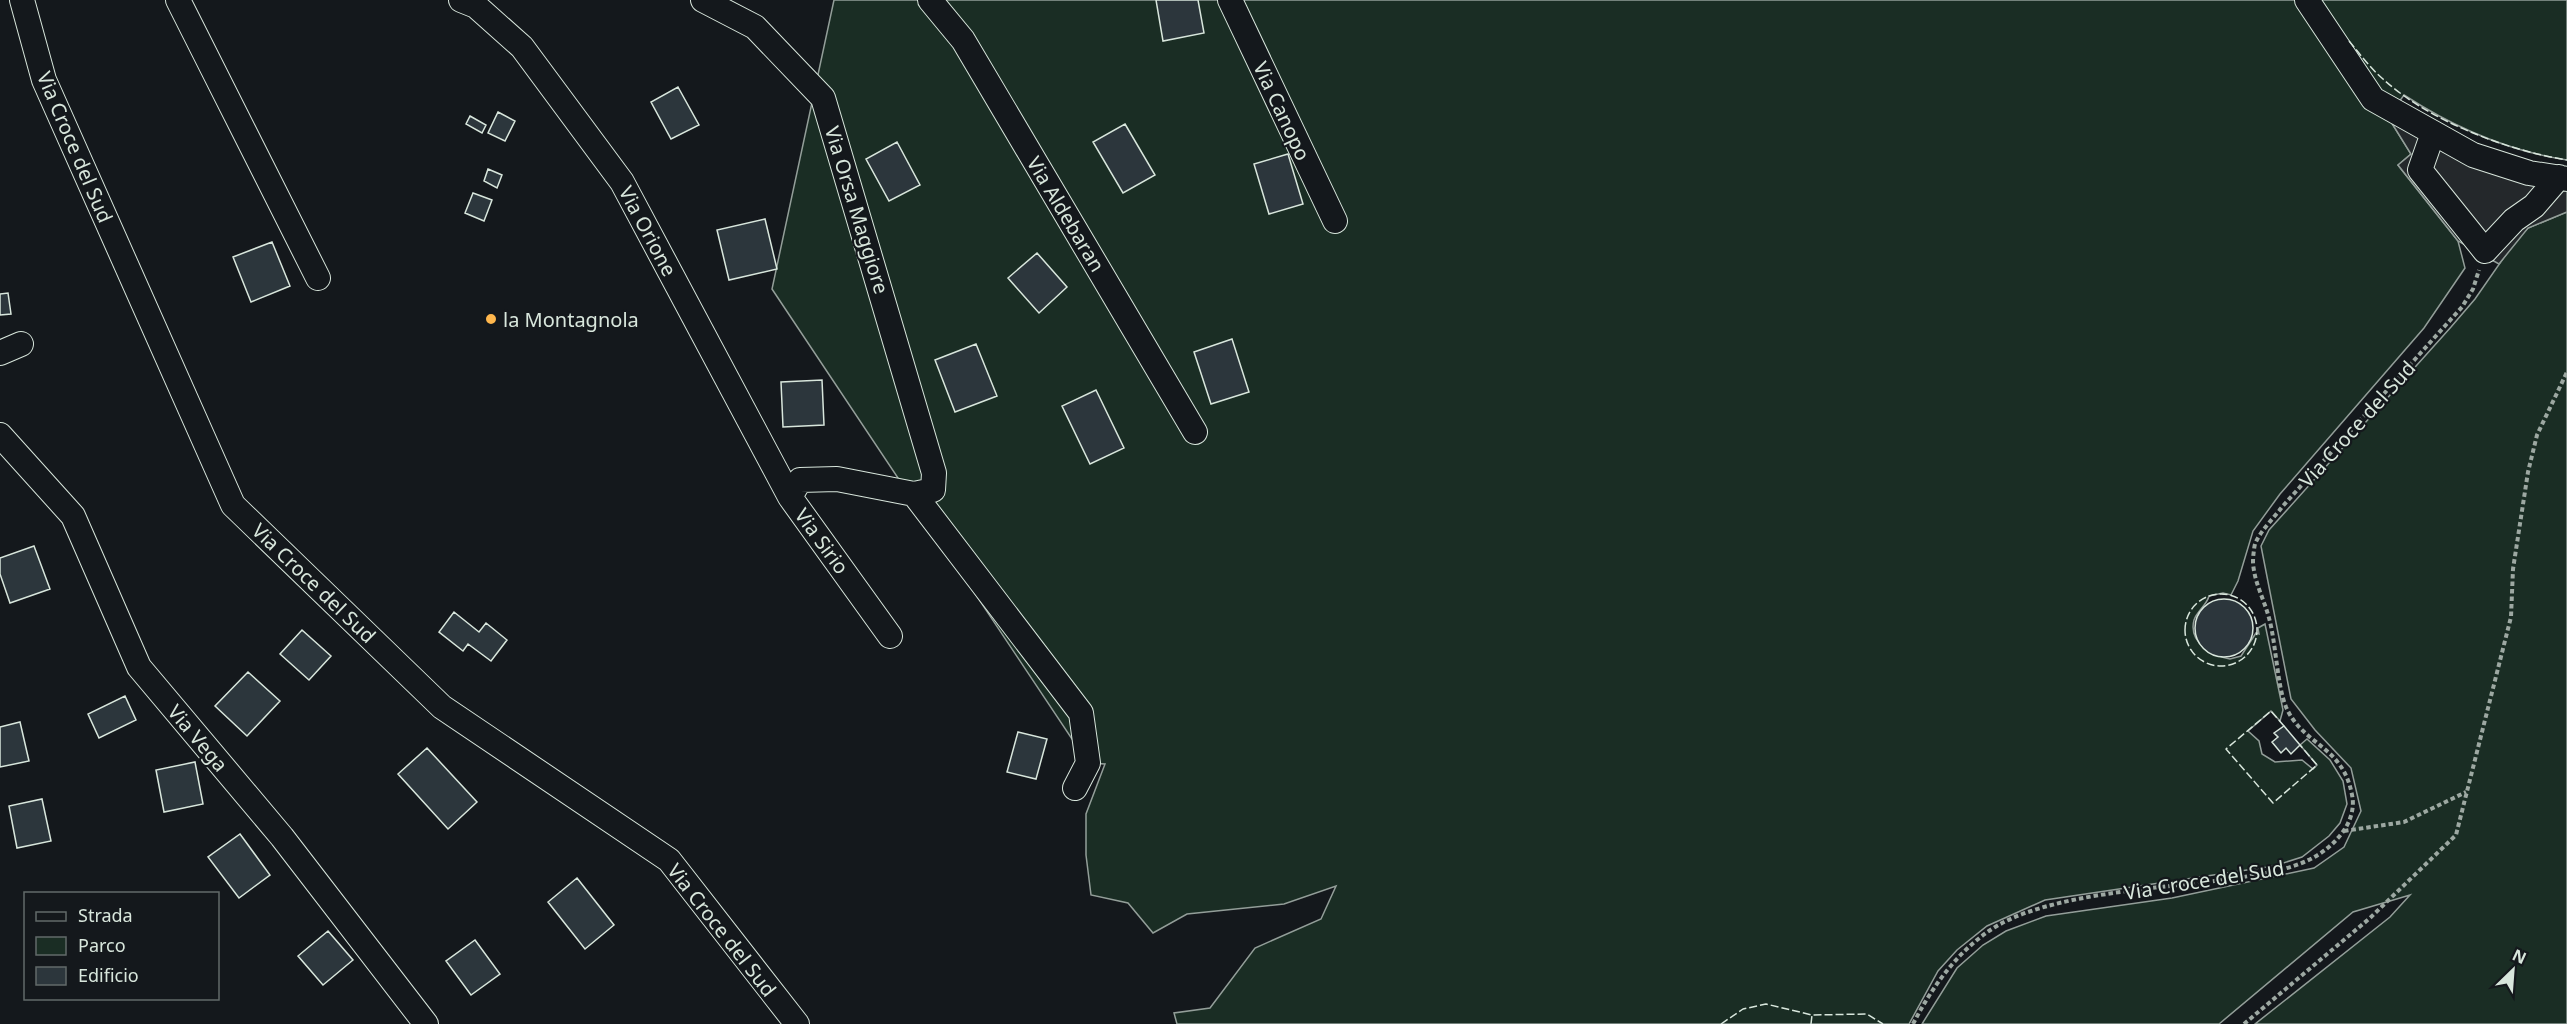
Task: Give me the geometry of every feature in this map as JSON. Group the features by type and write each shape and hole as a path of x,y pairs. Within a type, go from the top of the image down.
{"street":[{"name":"Via Croce del Sud","path":"22,0 44,80 233,505 442,707 669,860 796,1024"},
{"path":"178,0 318,278"},
{"name":"Via Orione","path":"461,0 476,6 522,47 622,182 790,496"},
{"name":"Via Orsa Maggiore","path":"704,0 755,27 823,98 934,473 933,490 914,494"},
{"name":"Via Aldebaran","path":"930,0 963,40 1195,432"},
{"name":"Via Canopo","path":"1230,0 1335,221"},
{"path":"2307,0 2373,99 2473,155 2529,173 2563,178"},
{"path":"2433,133 2421,170 2485,251 2514,220 2534,206 2563,178"},
{"name":"Via Vega","path":"0,435 73,516 139,667 282,837 426,1024"},
{"name":"Via Sirio","path":"890,636 790,496 800,480 837,479 914,494"},
{"path":"914,494 1081,713 1089,763 1075,788"}],"path":[{"name":"Via Croce del Sud","path":"1913,1024 1945,972 1965,951 1987,931 2013,919 2047,906 2075,900 2284,869 2316,857 2332,845 2344,831 2352,814 2353,801 2350,783 2344,767 2295,722 2286,706 2269,616 2258,590 2253,561 2256,543 2282,507 2462,307 2473,289 2485,251"},
{"path":"2244,1024 2370,918 2456,835 2511,617 2513,569 2528,472 2537,435 2567,372"},
{"path":"2344,831 2404,822 2467,792"}],"green space":[{"path":"834,0 2567,0 2567,160 2524,151 2482,136 2404,95 2388,117 2411,154 2398,165 2458,241 2465,268 2424,328 2280,494 2253,531 2238,581 2231,595 2223,593 2209,596 2194,620 2193,628 2198,642 2216,655 2230,659 2241,656 2256,633 2259,634 2258,628 2265,624 2283,710 2280,721 2271,711 2248,731 2259,741 2262,754 2275,762 2302,760 2313,769 2317,765 2300,745 2307,739 2330,760 2343,781 2347,804 2340,823 2329,836 2302,857 2274,866 2045,900 1987,926 1957,950 1938,971 1909,1024 1177,1024 1174,1013 1210,1008 1255,948 1321,919 1336,886 1284,904 1187,914 1153,933 1128,903 1091,895 1086,855 1086,814 1105,764 1088,763 772,289"},
{"path":"2567,212 2567,1024 2255,1024 2390,917 2410,895 2353,912 2219,1024 1922,1024 1957,968 1983,945 2006,931 2046,916 2172,898 2314,868 2344,847 2361,811 2351,768 2315,730 2291,699 2261,546 2269,530 2475,299 2516,240 2528,228"}],"shaded area":[{"path":"2388,117 2567,186 2567,212 2528,228 2499,264 2458,241 2398,165 2411,154"}],"building":[{"path":"1156,0 1198,0 1204,33 1163,41"},
{"path":"678,87 699,125 671,139 651,102"},
{"path":"498,112 515,121 505,141 488,133"},
{"path":"470,116 486,125 482,133 466,124"},
{"path":"1125,124 1155,175 1123,193 1093,142"},
{"path":"897,142 920,185 889,201 866,159"},
{"path":"1288,154 1303,204 1269,214 1254,164"},
{"path":"488,169 502,175 497,188 484,181"},
{"path":"473,193 492,200 484,221 465,213"},
{"path":"765,219 777,269 729,280 717,230"},
{"path":"272,242 290,286 251,302 233,257"},
{"path":"1037,253 1067,287 1039,313 1008,278"},
{"path":"8,293 11,314 0,315 0,294"},
{"path":"1232,339 1249,392 1211,404 1194,352"},
{"path":"976,344 997,396 955,412 935,360"},
{"path":"822,380 824,425 783,427 781,382"},
{"path":"1096,390 1124,448 1090,464 1062,406"},
{"path":"34,546 50,589 10,603 0,574 0,558"},
{"path":"2224,599 2240,604 2248,612 2253,628 2248,644 2240,652 2224,657 2208,652 2200,644 2195,628 2200,612 2208,604"},
{"path":"454,612 479,632 486,623 507,640 491,661 468,644 463,651 439,632"},
{"path":"302,630 331,656 309,680 280,654"},
{"path":"248,672 280,701 247,736 215,706"},
{"path":"125,696 136,720 99,738 88,714"},
{"path":"20,722 29,761 0,767 0,727"},
{"path":"2284,726 2300,745 2291,754 2286,748 2281,753 2272,742 2278,737 2274,733"},
{"path":"1018,732 1047,739 1036,779 1007,772"},
{"path":"427,748 477,802 448,829 398,774"},
{"path":"195,762 203,804 164,812 156,770"},
{"path":"42,799 51,841 17,848 9,806"},
{"path":"240,834 270,875 239,898 208,857"},
{"path":"577,878 614,925 585,949 548,902"},
{"path":"328,931 353,960 323,985 298,956"},
{"path":"475,940 500,974 471,995 446,961"}],"fence":[{"path":"2349,41 2383,79 2423,108 2469,132 2519,149 2567,160"},
{"path":"2221,594 2241,600 2251,610 2257,630 2251,650 2241,660 2221,666 2201,660 2191,650 2185,630 2191,610 2201,600 2221,594"},
{"path":"2284,726 2271,711 2226,749 2273,803 2317,765 2300,745"},
{"path":"1721,1024 1743,1009 1766,1004 1812,1015 1867,1014 1883,1024"},
{"path":"1811,1024 1812,1015"}],"place":[{"name":"la Montagnola","path":"491,319"}]}
